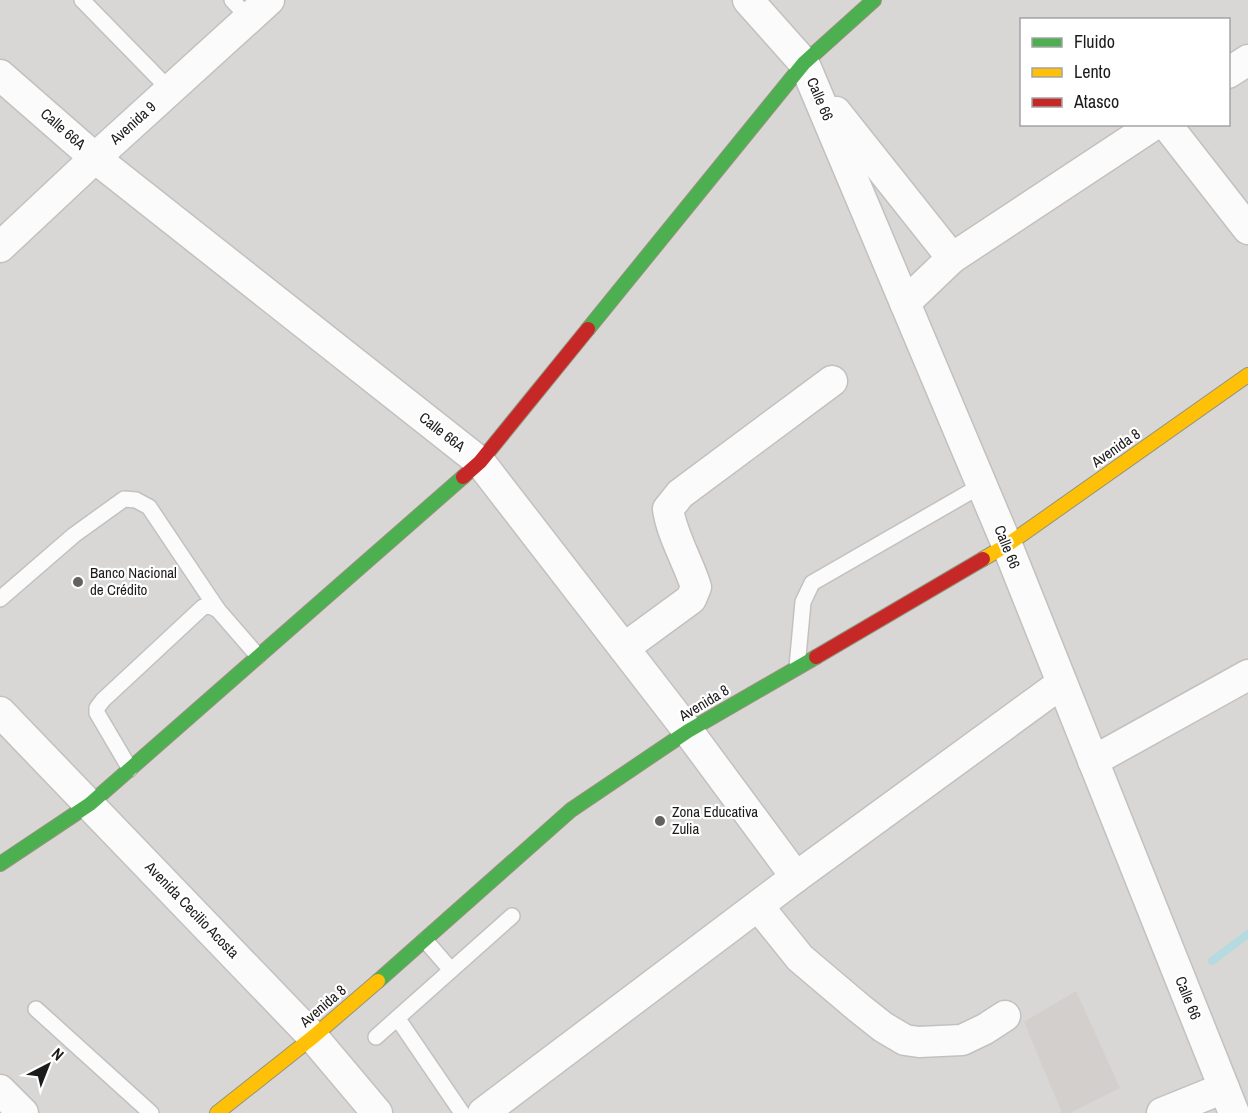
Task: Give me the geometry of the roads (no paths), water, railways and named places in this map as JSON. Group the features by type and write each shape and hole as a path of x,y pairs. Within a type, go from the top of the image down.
{"street":[{"name":"Calle 66","path":"748,0 808,72 1007,545 1229,1100"},
{"path":"0,864 90,804 480,462 808,72 874,0"},
{"name":"Avenida 9","path":"0,247 170,90 250,6"},
{"path":"1230,73 1248,60"},
{"path":"808,72 952,258"},
{"name":"Calle 66A","path":"0,75 95,158 480,462 688,731 796,877"},
{"path":"905,303 952,258 1152,126"},
{"path":"1168,126 1248,229"},
{"name":"Avenida 8","path":"217,1113 313,1036 571,810 688,731 1007,545 1248,375"},
{"path":"624,648 691,599 696,587 690,567 670,522 668,509 680,494 832,381"},
{"path":"1093,761 1248,675"},
{"path":"483,1113 796,877 1062,683"},
{"name":"Avenida Cecilio Acosta","path":"0,712 313,1036 377,1113"},
{"path":"758,906 800,958 883,1027 905,1040 919,1042 962,1040 1005,1016"},
{"path":"0,1090 22,1113"},
{"path":"1162,1113 1229,1100"}],"lane":[{"path":"82,0 170,90"},
{"path":"797,667 802,602 812,583 982,486"},
{"path":"0,599 74,535 124,499 136,500 148,507 218,610 258,656"},
{"path":"130,769 97,713 97,708 202,608 210,606 218,610"},
{"path":"376,1037 512,916"},
{"path":"425,940 451,970"},
{"path":"36,1009 151,1113"},
{"path":"398,1019 462,1113"}],"waterway":[{"path":"1212,961 1248,934"}],"place":[{"name":"Banco Nacional de Crédito","path":"78,582"},
{"name":"Zona Educativa Zulia","path":"660,821"}]}
